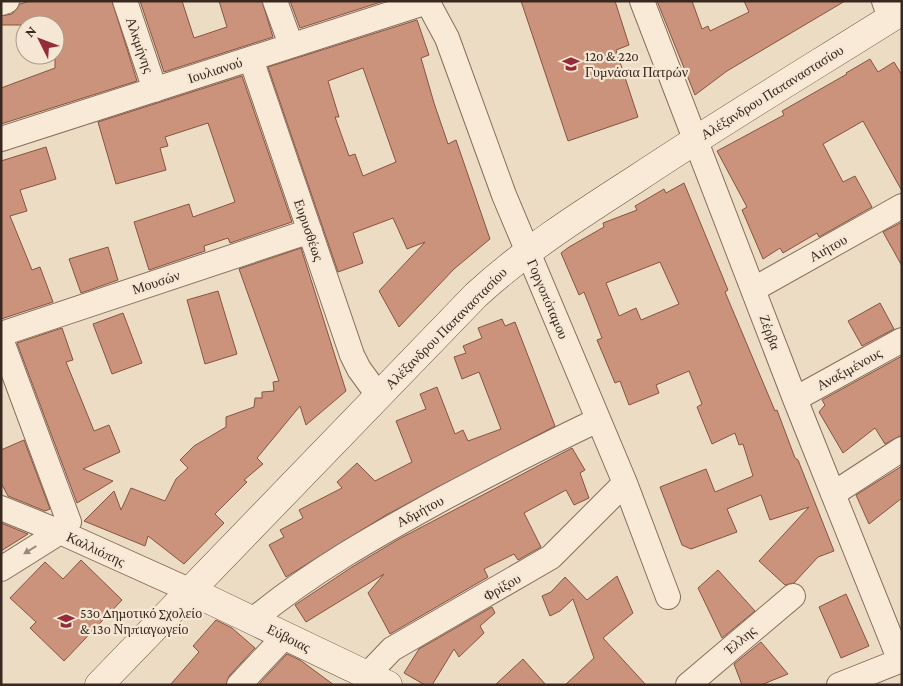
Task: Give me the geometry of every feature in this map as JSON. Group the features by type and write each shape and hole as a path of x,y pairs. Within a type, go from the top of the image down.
{"main road":[{"name":"Αλέξανδρου Παπαναστασίου","path":"99,685 476,294 527,251 892,10"},
{"name":"Εύβοιας","path":"191,591 378,680"}],"street":[{"path":"1,3 7,1"},
{"name":"Αλκμήνης","path":"125,1 154,90"},
{"path":"275,1 291,45"},
{"name":"Ζέρβα","path":"642,1 833,494 901,661"},
{"name":"Ιουλιανού","path":"1,139 428,2"},
{"name":"Γοργοπόταμου","path":"428,2 447,38 492,166 624,483 668,597"},
{"name":"Ευρυσθέως","path":"251,59 355,362 378,396"},
{"name":"Αιήτου","path":"754,289 902,206"},
{"name":"Μουσών","path":"1,334 310,231"},
{"path":"1,339 8,379 69,522 60,532 1,569"},
{"name":"Αναξιμένους","path":"796,399 902,340"},
{"name":"Αδμήτου","path":"253,620 291,589 369,538 534,450 598,420"},
{"path":"833,494 902,449"},
{"name":"Φρίξου","path":"378,680 392,650 551,557 624,483"},
{"name":"Καλλιόπης","path":"1,508 60,532 191,591"},
{"name":"Έλλης","path":"688,684 793,596"},
{"path":"239,685 285,636"},
{"path":"839,685 901,661"}],"building":[{"path":"30,1 112,1 137,81 1,124 1,88 55,68 55,65 65,65 65,15 15,15 15,25 1,25 1,16 12,14 20,4"},
{"path":"140,1 182,1 194,38 227,27 219,1 262,1 273,37 164,72"},
{"path":"290,1 384,1 300,28"},
{"path":"521,1 615,1 629,45 616,50 638,117 568,141"},
{"path":"657,1 692,1 702,29 708,26 710,31 749,12 744,1 845,1 727,71 695,95"},
{"path":"417,20 429,55 421,58 434,103 448,144 456,140 490,239 454,269 399,327 379,291 425,242 407,249 393,218 353,233 363,263 338,272 268,67","holes":["363,68 396,162 363,176 355,154 349,156 335,117 339,117 328,81"]},
{"path":"870,59 878,72 894,62 902,75 902,191 863,121 823,144 843,182 855,176 872,207 819,237 817,233 783,253 780,248 763,259 742,210 747,207 717,151 784,115 782,111"},
{"path":"242,76 292,222 230,243 228,238 204,246 205,251 149,270 134,222 189,204 193,217 235,202 208,123 165,137 168,146 160,148 166,170 116,184 98,122"},
{"path":"46,147 56,179 20,190 27,211 10,216 32,270 40,267 53,302 1,319 1,161"},
{"path":"684,183 728,290 725,292 775,411 777,410 834,551 818,557 794,583 785,585 759,561 809,507 770,520 761,495 727,509 737,532 691,549 682,545 660,487 706,469 715,492 753,476 743,444 739,445 735,433 712,444 697,407 702,404 689,371 656,385 659,393 629,405 620,381 615,383 597,340 602,338 584,292 579,295 561,253 604,227 603,223 637,210 635,206 664,189 666,193","holes":["660,262 679,304 641,320 636,308 619,316 606,283"]},
{"path":"902,222 902,266 883,232"},
{"path":"108,247 118,280 81,293 69,259"},
{"path":"301,248 346,391 306,425 300,406 257,458 263,464 244,480 247,482 215,514 224,523 184,564 148,536 145,546 84,521 114,491 121,510 131,488 165,501 176,479 188,468 180,460 194,446 226,427 226,417 254,407 255,398 262,398 262,392 274,391 273,382 279,381 239,269"},
{"path":"218,291 237,354 205,364 187,300"},
{"path":"880,303 894,329 862,346 848,321"},
{"path":"123,313 142,363 112,374 93,324"},
{"path":"502,319 505,326 515,322 555,426 386,515 286,577 269,545 284,537 280,530 303,518 299,510 342,488 337,482 357,463 375,481 412,462 396,421 426,409 420,394 437,387 455,434 463,430 468,441 501,429 479,372 462,379 454,357 466,353 463,346 482,338 478,328"},
{"path":"62,328 73,360 66,362 94,431 109,425 120,452 83,469 113,481 77,503 17,343"},
{"path":"902,356 902,435 885,444 875,428 843,453 819,412 825,405 822,400"},
{"path":"24,440 50,509 45,511 8,496 1,483 1,450"},
{"path":"572,448 585,470 580,473 589,498 574,505 566,490 524,513 541,547 518,560 514,554 484,569 488,577 390,634 368,593 384,574 306,622 295,605 352,567 399,539"},
{"path":"902,466 902,498 869,524 856,495"},
{"path":"1,523 28,534 1,551"},
{"path":"81,560 122,600 64,661 30,628 36,622 10,598 45,562 63,579"},
{"path":"718,570 755,611 722,638 698,588"},
{"path":"617,576 633,613 603,638 646,685 565,685 594,658 573,599 560,611 550,616 542,596 551,592 565,577 587,600"},
{"path":"846,594 869,646 841,658 819,607"},
{"path":"492,607 495,613 480,626 484,633 459,657 454,649 432,685 425,685 404,673 419,649"},
{"path":"216,620 232,628 255,648 229,676 226,685 170,685 199,652 193,646"},
{"path":"761,642 788,674 761,685 742,685 734,664"},
{"path":"287,654 300,660 334,685 258,685"},
{"path":"523,659 546,685 495,685"}],"place":[{"name":"12ο & 22ο Γυμνάσια Πατρών","path":"571,64"},
{"name":"53ο Δημοτικό Σχολείο & 13ο Νηπιαγωγείο","path":"66,621"}]}
